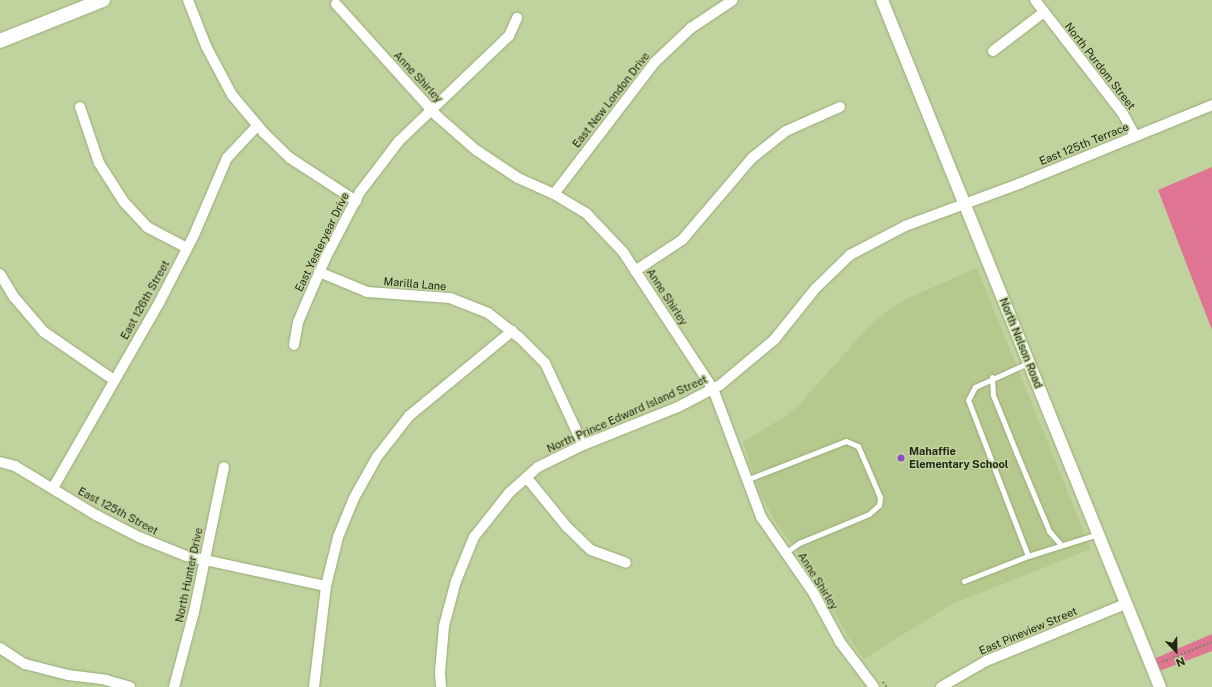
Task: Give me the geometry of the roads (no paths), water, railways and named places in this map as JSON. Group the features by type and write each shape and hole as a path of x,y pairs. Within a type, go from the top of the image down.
{"main road":[{"path":"0,41 103,0"}],"street":[{"path":"188,0 206,46 232,95 257,126 290,158 356,201"},
{"name":"East New London Drive","path":"554,194 654,63 691,28 733,0"},
{"name":"North Nelson Road","path":"882,0 1160,687"},
{"name":"North Purdom Street","path":"1035,0 1123,114 1135,136"},
{"name":"Anne Shirley","path":"336,4 432,109 476,150 518,178 554,194 586,213 623,252 713,389 761,517 813,592 840,642 874,687"},
{"path":"993,51 1044,12"},
{"name":"East Yesteryear Drive","path":"294,345 298,322 319,272 356,201 400,141 509,36 517,18"},
{"name":"East 125th Terrace","path":"965,204 1212,105"},
{"path":"80,107 99,163 124,202 147,227 187,248"},
{"path":"635,271 682,240 752,158 786,132 840,107"},
{"name":"East 126th Street","path":"53,488 160,301 187,248 227,158 257,126"},
{"name":"North Prince Edward Island Street","path":"441,687 440,672 444,626 456,581 474,537 509,493 538,468 583,445 678,407 713,389 774,340 815,289 850,255 905,226 965,204"},
{"name":"Marilla Lane","path":"319,272 367,292 450,298 488,313 512,331 545,363 583,445"},
{"path":"0,274 14,298 44,332 114,380"},
{"path":"314,687 326,586 338,537 354,498 377,457 409,416 512,331"},
{"name":"East 125th Street","path":"0,462 15,466 139,537 186,556 206,559 326,586"},
{"name":"North Hunter Drive","path":"174,687 206,559 224,467"},
{"path":"527,478 567,527 591,550 626,563"},
{"name":"East Pineview Street","path":"941,687 986,661 1126,604"},
{"path":"0,648 25,664 68,675 106,680 130,687"}],"lane":[{"path":"1028,556 968,400 975,386 992,377 1029,362"},
{"path":"992,377 993,395 1019,459 1049,531 1061,545"},
{"path":"746,480 846,441 858,446 880,497 879,505 869,514 799,543 786,552"},
{"path":"964,581 1028,556 1098,534"}],"place":[{"name":"Mahaffie Elementary School","path":"901,458"}]}
